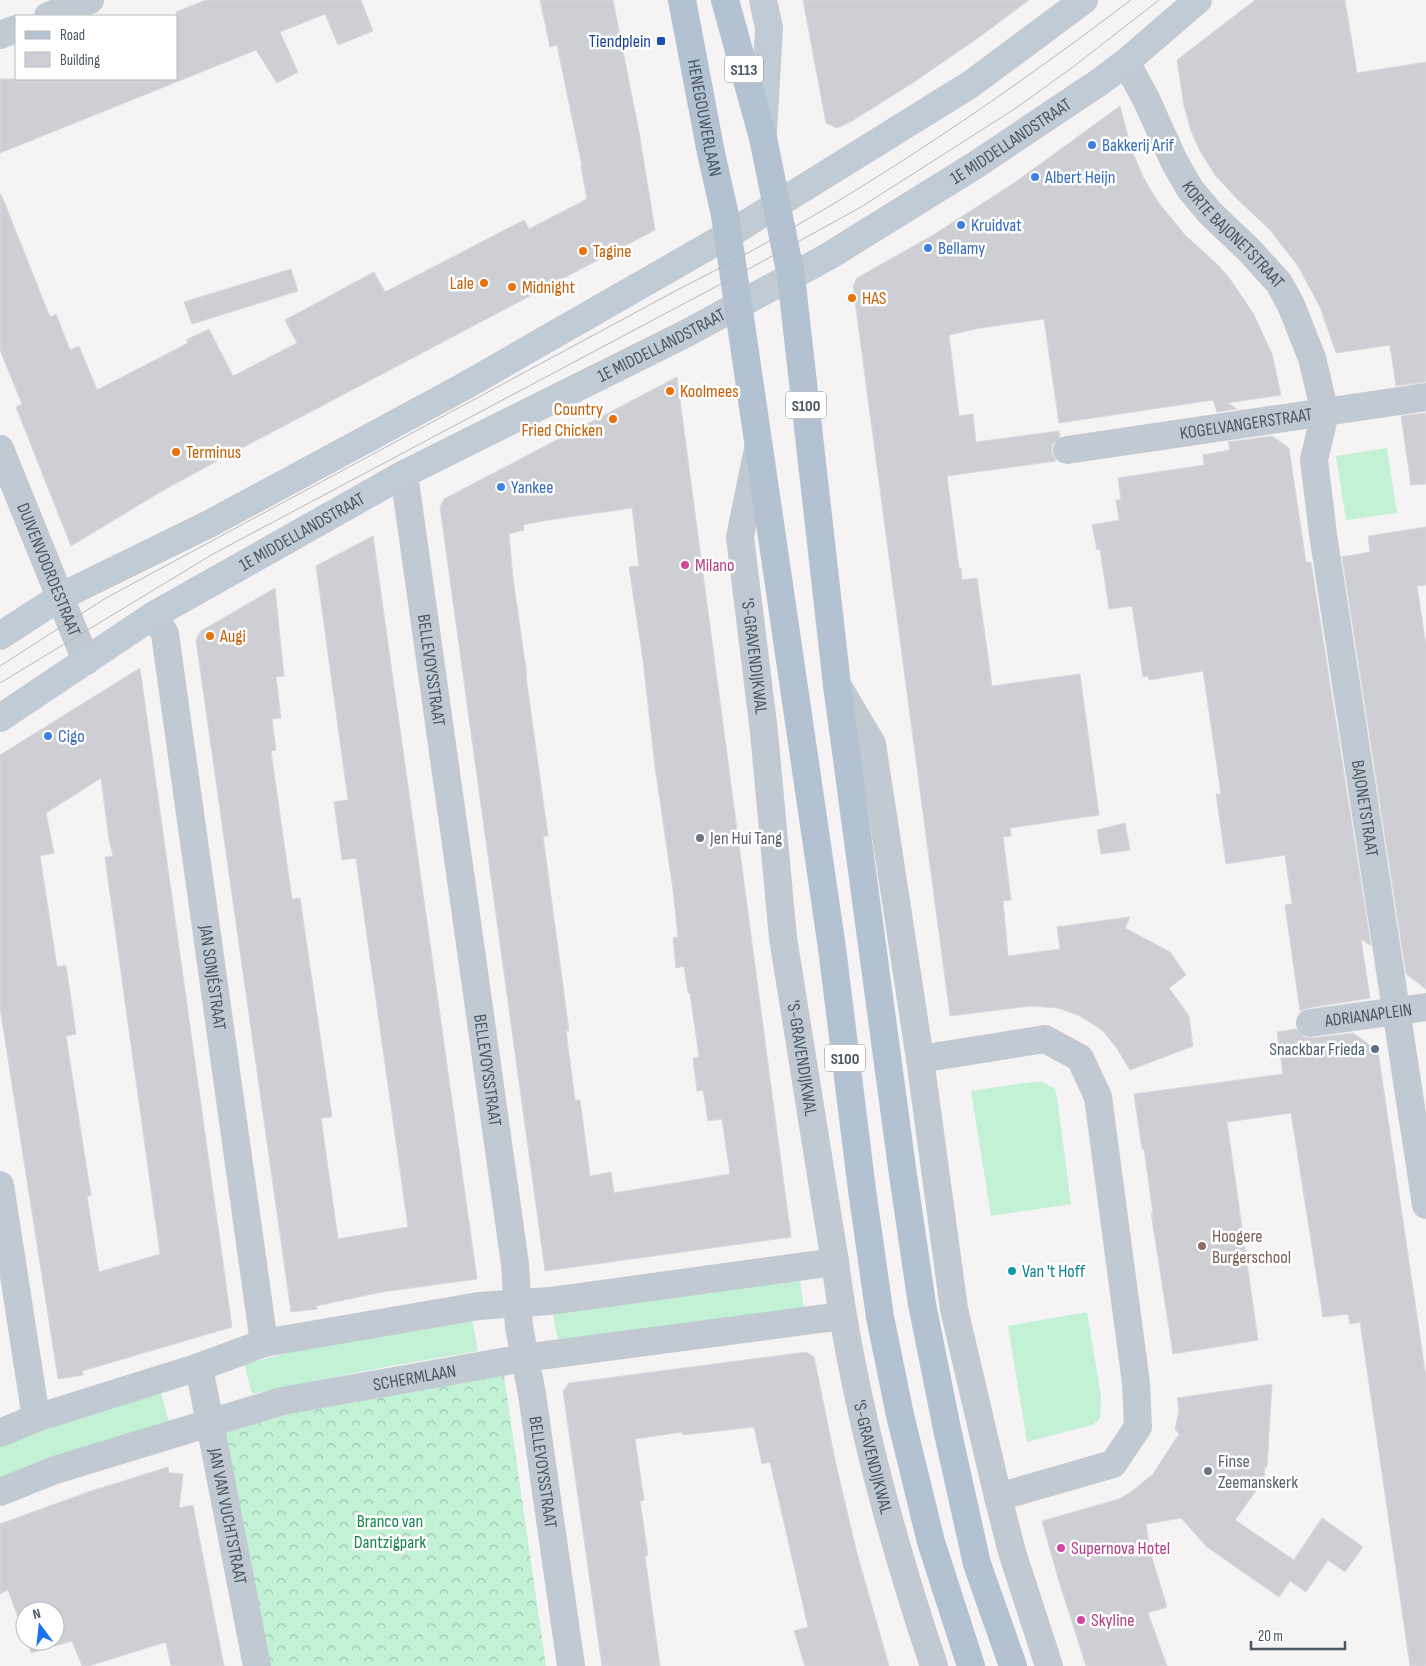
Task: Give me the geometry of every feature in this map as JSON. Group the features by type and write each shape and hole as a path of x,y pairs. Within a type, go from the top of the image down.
{"main road":[{"name":"HENEGOUWERLAAN","path":"682,0 728,235"},
{"name":"S113","path":"725,0 763,138"},
{"name":"S100","path":"763,138 791,276 838,685 922,1304 977,1564 1013,1666"},
{"name":"'S-GRAVENDIJKWAL","path":"728,235 832,948 880,1317 900,1415 931,1542 971,1666"}],"street":[{"path":"51,15 90,0"},
{"name":"S100","path":"763,0 769,28 763,138"},
{"path":"0,636 60,597 211,523 463,387 728,235 971,84 1084,0"},
{"name":"1E MIDDELLANDSTRAAT","path":"0,718 154,615 404,474 687,333 829,256 974,166 1101,81 1198,0"},
{"path":"0,35 15,29"},
{"name":"KORTE BAJONETSTRAAT","path":"1126,62 1190,189 1210,213 1279,282 1291,305 1312,358 1325,412"},
{"name":"KOGELVANGERSTRAAT","path":"1067,450 1426,397"},
{"name":"BAJONETSTRAAT","path":"1325,412 1314,460 1323,534 1426,1205"},
{"name":"'S-GRAVENDIJKWAL","path":"759,442 740,537 764,732 783,938 842,1316 870,1445 906,1580 934,1666"},
{"name":"DUIVENVOORDESTRAAT","path":"0,449 86,662"},
{"name":"BELLEVOYSSTRAAT","path":"404,474 515,1264 524,1358 532,1394 571,1666"},
{"name":"JAN SONJÉSTRAAT","path":"154,615 165,634 264,1344"},
{"path":"838,685 872,744 920,1059 954,1309 1012,1552 1049,1666"},
{"name":"ADRIANAPLEIN","path":"1310,1023 1426,1007"},
{"path":"920,1059 1045,1039 1080,1058 1098,1097 1136,1383 1138,1427 1113,1464 998,1497"},
{"path":"0,1185 36,1418"},
{"path":"0,1433 36,1418 199,1367 264,1344 479,1306 560,1300 835,1262"},
{"name":"SCHERMLAAN","path":"0,1492 55,1470 282,1402 524,1358 842,1316"},
{"name":"JAN VAN VUCHTSTRAAT","path":"199,1367 257,1666"}],"green space":[{"path":"1387,448 1397,513 1346,520 1336,456"},
{"path":"1042,1082 1055,1089 1071,1204 991,1216 971,1091"},
{"path":"799,1275 804,1308 558,1341 553,1315 575,1309"},
{"path":"1087,1312 1101,1396 1100,1419 1092,1425 1027,1442 1008,1326"},
{"path":"472,1320 478,1351 385,1367 252,1394 244,1364 296,1351"},
{"name":"Branco van Dantzigpark","path":"504,1375 546,1666 271,1666 222,1425"},
{"path":"161,1393 169,1422 0,1481 0,1446 41,1430"}],"building":[{"path":"206,0 361,0 373,31 338,45 325,14 280,32 298,72 277,83 256,50 0,153 0,79 178,80 178,15 176,15 176,12"},
{"path":"540,0 613,0 639,132 655,230 206,467 162,491 71,546 16,407 22,404 0,350 0,195 50,317 56,314 70,350 79,346 97,390 188,343 186,340 209,329 233,376 297,343 285,320 374,272 385,292 524,220 529,229 587,199 557,45 550,47"},
{"path":"803,0 1029,0 914,82 852,121 837,128 826,123"},
{"path":"1255,0 1345,0 1357,73 1426,62 1426,382 1396,386 1390,345 1336,353 1320,307 1298,266 1269,229 1215,175 1199,149 1191,131 1184,106 1177,60"},
{"path":"1120,106 1131,148 1143,177 1158,202 1185,235 1218,265 1230,279 1253,313 1272,354 1281,395 1228,403 1237,409 1217,412 1213,400 1059,423 1044,319 980,328 949,335 959,416 973,414 976,442 1059,431 1060,437 1052,445 1052,453 1056,461 947,476 962,580 977,578 992,686 1080,674 1099,815 1010,828 1011,836 1003,837 1011,900 1003,901 1008,956 1060,949 1057,927 1130,917 1125,928 1170,952 1186,975 1169,988 1189,1016 1193,1046 1130,1070 1116,1047 1102,1030 1080,1016 1058,1008 1030,1006 950,1016 853,286 857,278 933,235 1014,183"},
{"path":"291,269 298,291 192,324 184,302"},
{"path":"677,377 791,1237 545,1271 440,507 444,499","holes":["632,508 639,566 629,567 673,890 678,937 673,938 676,968 684,966 688,993 690,993 699,1057 693,1058 697,1091 703,1090 708,1121 722,1119 730,1174 614,1193 611,1172 590,1176 580,1100 575,1100 566,1031 569,1031 543,836 548,836 513,578 509,534 524,530 523,525"]},
{"path":"1426,413 1426,484 1411,485 1401,416"},
{"path":"1272,436 1289,448 1306,562 1311,562 1371,946 1361,939 1370,998 1300,1011 1285,905 1292,904 1285,855 1226,864 1216,794 1221,794 1203,671 1149,680 1148,676 1143,677 1132,606 1109,609 1100,549 1097,550 1092,525 1119,520 1116,500 1121,500 1118,478 1204,465 1203,455 1230,450 1228,442"},
{"path":"1426,527 1426,585 1417,586 1426,645 1426,989 1406,974 1342,557 1370,552 1368,536"},
{"path":"373,536 477,1279 382,1292 316,1306 317,1309 291,1312 196,640 201,631 275,588 284,676 276,677 281,718 272,719 276,750 271,751 292,899 300,898 332,1117 321,1118 338,1239 408,1227 356,858 342,860 334,802 348,800 316,566"},
{"path":"140,668 232,1327 82,1371 83,1375 58,1379 0,1008 0,755","holes":["101,778 109,840 113,856 105,857 160,1254 99,1272 87,1196 91,1196 66,1036 76,1034 66,965 57,967 40,856 54,853 46,813"]},
{"path":"1125,823 1130,850 1101,854 1097,830"},
{"path":"1296,1029 1304,1037 1312,1038 1353,1033 1378,1051 1426,1377 1426,1666 1410,1666 1360,1322 1350,1324 1348,1314 1323,1317 1291,1113 1227,1122 1258,1340 1173,1354 1151,1213 1153,1213 1144,1149 1142,1149 1134,1094 1283,1074 1277,1032"},
{"path":"806,1352 814,1357 837,1469 858,1557 889,1666 805,1666 794,1631 808,1627 770,1462 762,1464 754,1427 683,1435 682,1432 635,1439 644,1500 640,1501 648,1555 645,1556 660,1666 602,1666 563,1391 569,1383"},
{"path":"1272,1384 1267,1467 1265,1467 1264,1480 1235,1520 1294,1560 1322,1518 1363,1547 1345,1572 1328,1560 1306,1592 1290,1581 1279,1597 1207,1547 1181,1518 1146,1524 1150,1551 1167,1607 1148,1613 1167,1666 1086,1666 1042,1521 1119,1499 1153,1474 1179,1434 1175,1429 1179,1411 1177,1398"},
{"path":"168,1467 169,1473 183,1474 179,1508 193,1505 224,1666 171,1666 166,1642 89,1666 82,1666 72,1641 65,1643 65,1601 15,1601 15,1609 8,1590 0,1594 0,1524 88,1492"}],"tram line":[{"path":"0,666 106,598 738,258 855,191 967,118 1131,0"},
{"path":"0,683 213,554 734,277 861,207 1016,108 1073,67 1159,0"}],"place":[{"name":"Tiendplein","path":"661,41"},
{"name":"Bakkerij Arif","path":"1092,145"},
{"name":"Albert Heijn","path":"1035,177"},
{"name":"Kruidvat","path":"961,225"},
{"name":"Bellamy","path":"928,248"},
{"name":"Tagine","path":"583,251"},
{"name":"Lale","path":"484,283"},
{"name":"Midnight","path":"512,287"},
{"name":"HAS","path":"852,298"},
{"name":"Koolmees","path":"670,391"},
{"name":"Country Fried Chicken","path":"613,419"},
{"name":"Terminus","path":"176,452"},
{"name":"Yankee","path":"501,487"},
{"name":"Milano","path":"685,565"},
{"name":"Augi","path":"210,636"},
{"name":"Cigo","path":"48,736"},
{"name":"Jen Hui Tang","path":"700,838"},
{"name":"Snackbar Frieda","path":"1375,1049"},
{"name":"Hoogere Burgerschool","path":"1202,1246"},
{"name":"Van 't Hoff","path":"1012,1271"},
{"name":"Finse Zeemanskerk","path":"1208,1471"},
{"name":"Supernova Hotel","path":"1061,1548"},
{"name":"Skyline","path":"1081,1620"}]}
